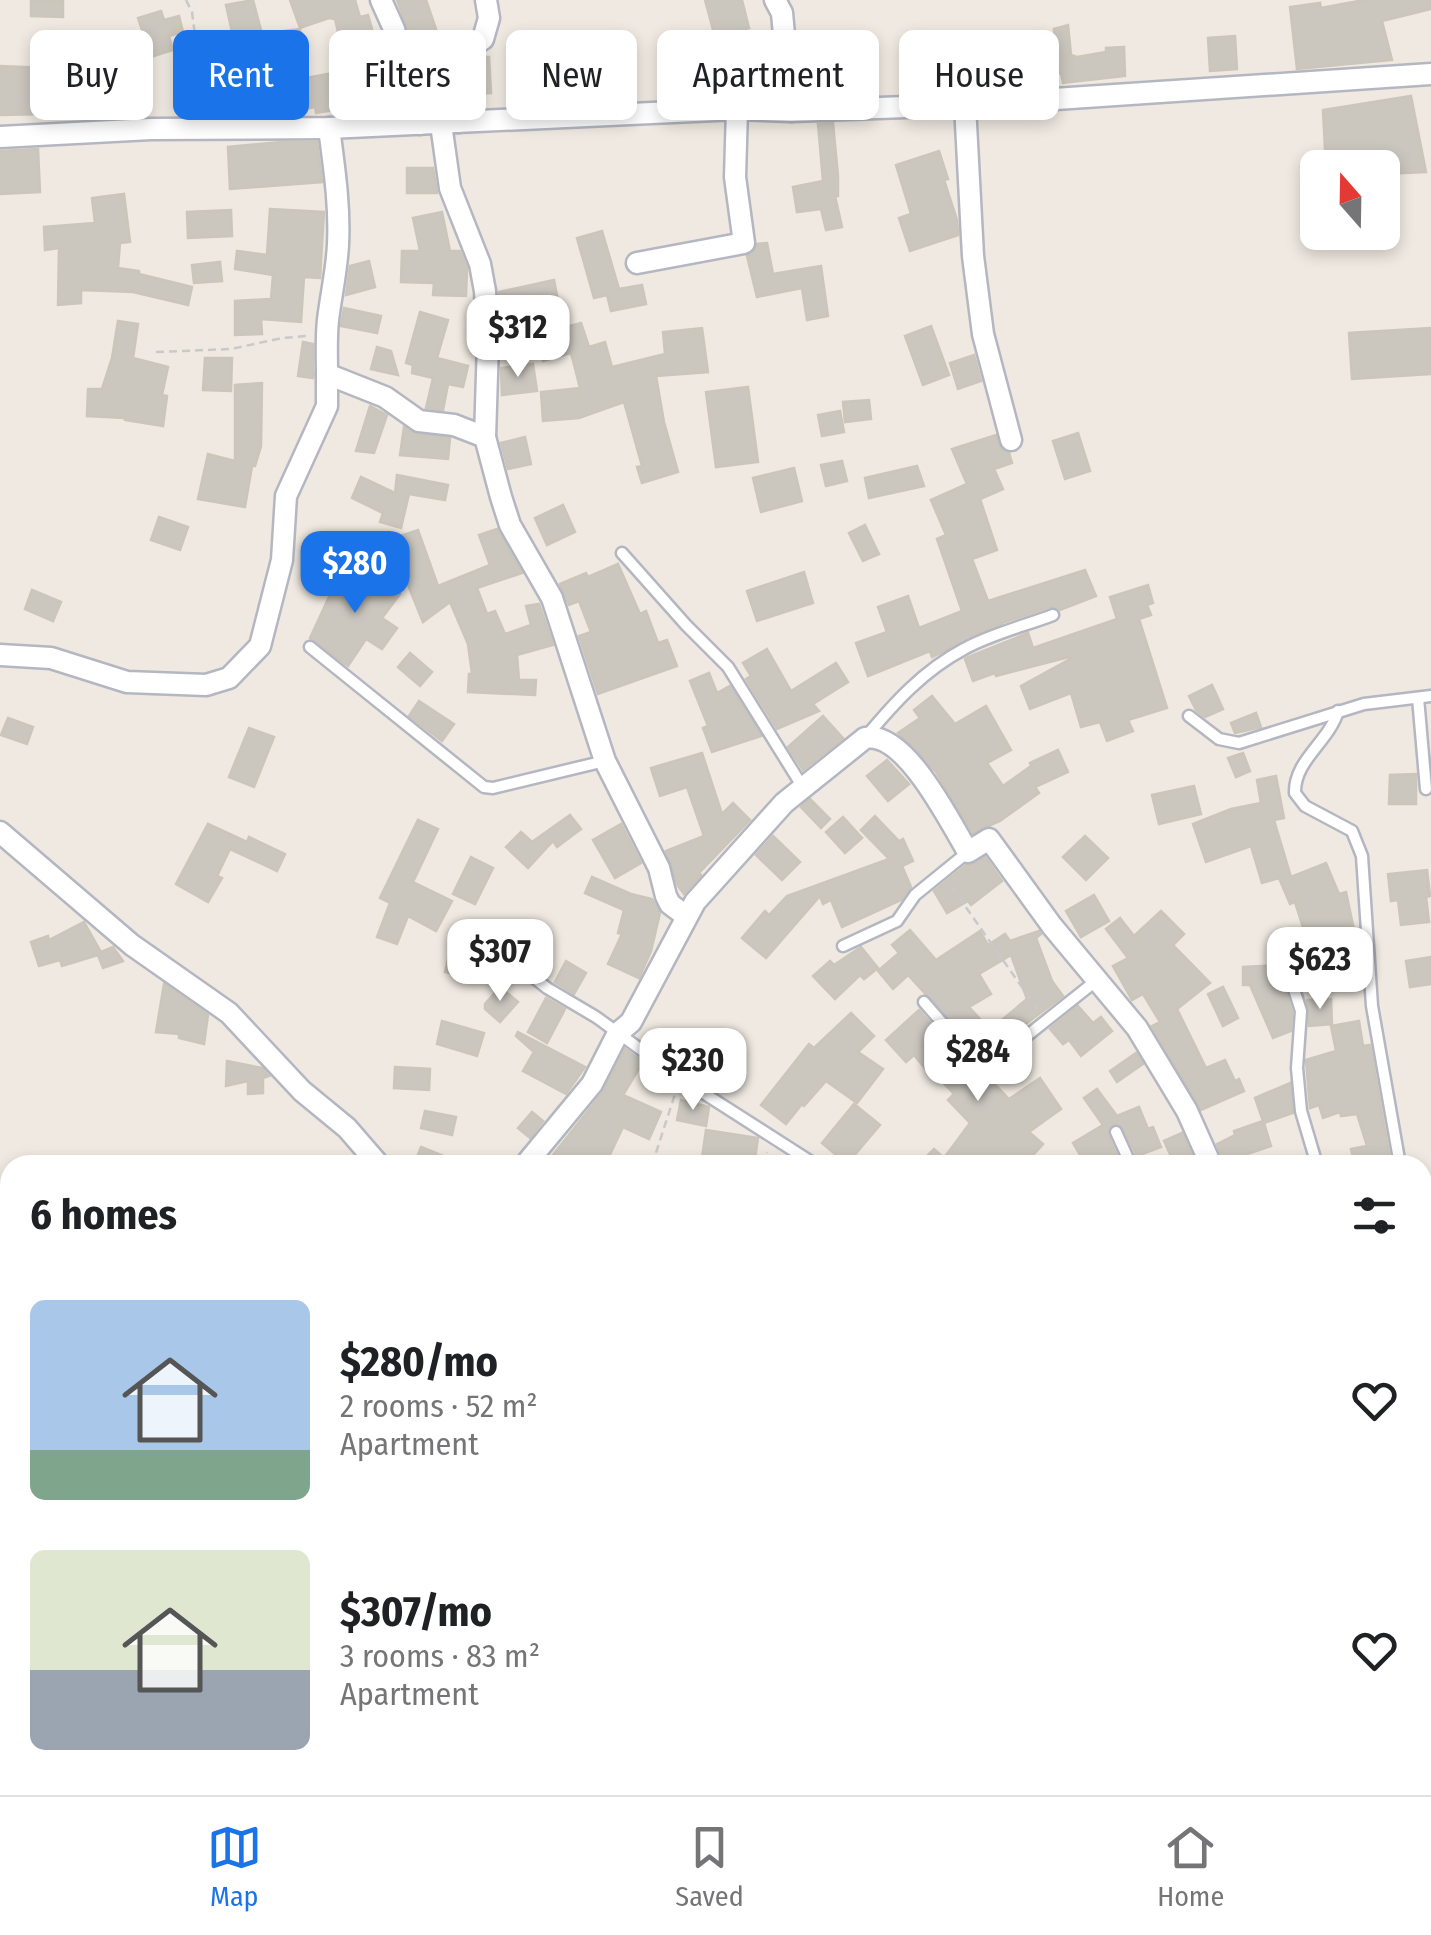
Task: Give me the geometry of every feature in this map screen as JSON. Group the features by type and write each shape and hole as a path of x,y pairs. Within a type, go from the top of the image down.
{"street":[{"path":"381,0 440,123 450,188 480,264 488,343 485,437 510,525 552,598 605,761 659,868 670,904 686,916"},
{"path":"440,123 452,66 461,53 483,38 489,18 486,0"},
{"path":"775,0 782,12 784,30"},
{"path":"1059,99 1431,74"},
{"path":"0,137 329,128 657,113"},
{"path":"637,264 744,242 735,178 737,120"},
{"path":"966,120 973,256 983,334 1011,440"},
{"path":"0,654 51,658 127,682 206,684 229,678 260,646 282,560 286,496 327,406 328,333 338,245 338,199 329,128"},
{"path":"327,374 385,398 419,422 454,425 485,437"},
{"path":"534,1155 592,1084 618,1033 631,1022 695,902 784,803 865,738 882,738 914,766 968,852 989,839 1052,926 1155,1055 1207,1155"},
{"path":"0,832 132,944 229,1013 302,1091 348,1128 371,1155"}],"lane":[{"path":"622,553 728,667 804,788"},
{"path":"865,738 895,702 942,663 966,648 1053,615"},
{"path":"310,647 484,786 494,788 605,761"},
{"path":"1190,716 1219,740 1239,743 1364,704 1425,697 1426,790"},
{"path":"1338,711 1318,746 1298,770 1295,793 1305,806 1352,831 1362,856 1372,1006 1398,1155"},
{"path":"843,946 896,921 916,896 968,852"},
{"path":"484,938 548,988 800,1155"},
{"path":"1292,965 1292,983 1301,1011 1297,1068 1301,1111 1314,1155"},
{"path":"924,1002 976,1062 984,1066 1098,980"},
{"path":"1116,1132 1126,1155"}],"path":[{"path":"186,0 192,12 204,105 220,129"},
{"path":"156,352 231,349 328,333"},
{"path":"944,876 1045,1021"},
{"path":"655,1155 680,1078"}],"building":[{"path":"31,0 63,1 63,17 31,16"},
{"path":"253,0 261,30 232,30 226,5"},
{"path":"290,0 355,0 360,17 368,15 372,30 338,30 335,19 329,18 300,28"},
{"path":"397,0 426,0 436,29 408,30"},
{"path":"705,0 742,0 749,28 713,30"},
{"path":"1364,0 1431,0 1431,9 1382,21 1392,60 1297,69 1290,7 1320,3 1321,8"},
{"path":"161,11 164,20 179,16 182,30 173,30 169,36 173,50 153,56 153,30 142,30 138,18"},
{"path":"1068,25 1071,55 1077,57 1124,47 1125,76 1063,83 1059,74 1059,30 1054,29"},
{"path":"1235,36 1237,69 1210,71 1208,38"},
{"path":"486,57 489,57 491,93 486,93"},
{"path":"0,66 30,67 30,114 0,115"},
{"path":"328,74 329,111 316,113 315,107 309,108 309,77"},
{"path":"1411,96 1426,172 1400,173 1400,150 1325,150 1323,110"},
{"path":"833,123 838,176 835,196 842,227 826,230 821,209 797,212 793,187 823,181 818,124"},
{"path":"317,142 322,182 230,189 228,147"},
{"path":"38,149 40,192 0,194 0,151"},
{"path":"939,151 958,235 910,251 899,218 911,214 896,165"},
{"path":"407,168 433,168 437,193 407,193"},
{"path":"124,194 130,242 120,243 118,268 192,287 188,305 133,292 81,290 81,303 58,305 59,248 45,250 44,227 95,223 92,198"},
{"path":"270,209 324,212 320,278 304,277 301,322 261,319 262,334 235,335 235,301 271,299 273,275 235,269 237,251 267,255"},
{"path":"231,210 232,236 188,238 187,212"},
{"path":"442,212 450,251 460,251 467,268 466,296 433,295 434,283 401,282 402,251 420,251 413,218"},
{"path":"602,231 619,289 642,285 646,304 611,311 607,295 594,298 577,238"},
{"path":"767,243 773,274 821,266 828,316 807,320 802,288 757,297 747,256 757,244"},
{"path":"369,261 375,287 346,295 350,266"},
{"path":"220,262 222,281 194,283 192,265"},
{"path":"554,280 559,305 500,318 499,292"},
{"path":"344,308 381,316 377,333 341,326"},
{"path":"420,312 448,320 437,358 468,366 463,387 448,384 443,410 426,408 433,378 412,373 413,365 406,363"},
{"path":"118,321 138,324 133,358 168,367 162,395 167,396 163,426 87,416 88,389 102,389"},
{"path":"581,323 589,347 605,342 612,367 665,354 663,332 702,328 708,372 656,376 678,472 642,483 637,467 642,466 624,402 579,418 543,421 541,392 580,388 571,353 543,361 536,335"},
{"path":"931,326 949,375 923,385 905,336"},
{"path":"1431,328 1431,374 1352,379 1349,333"},
{"path":"303,342 313,344 313,378 298,376"},
{"path":"377,347 391,351 398,375 371,369"},
{"path":"974,355 981,381 958,389 950,363"},
{"path":"205,358 232,358 231,391 203,390"},
{"path":"533,364 537,391 502,395 501,368"},
{"path":"262,383 261,446 252,466 245,507 198,499 208,454 235,461 235,385"},
{"path":"748,387 758,462 716,467 706,392"},
{"path":"869,400 871,419 845,422 843,402"},
{"path":"370,406 387,415 374,453 356,451"},
{"path":"840,411 844,432 822,436 818,415"},
{"path":"404,427 417,434 450,438 448,459 400,455"},
{"path":"1078,433 1090,471 1065,479 1053,441"},
{"path":"996,435 1012,463 994,469 1003,489 980,499 997,550 972,559 988,601 1085,570 1096,596 1060,610 1050,607 1005,622 932,657 930,651 868,676 856,643 887,632 878,607 908,596 919,628 962,611 937,539 946,535 931,500 967,484 952,449"},
{"path":"525,437 531,464 508,469 501,443"},
{"path":"842,461 847,481 826,486 821,465"},
{"path":"917,466 924,486 869,498 865,478"},
{"path":"794,468 802,501 761,512 753,478"},
{"path":"397,475 448,485 445,500 409,494 401,528 380,522 383,513 352,498 361,477 395,493"},
{"path":"563,505 575,532 547,545 535,518"},
{"path":"159,517 188,527 180,550 151,540"},
{"path":"865,525 879,554 863,561 849,533"},
{"path":"497,529 522,573 477,588 487,614 495,611 505,634 531,625 526,606 539,604 553,645 517,655 519,680 536,680 535,695 468,692 472,674 468,644 450,602 423,622 397,558 406,555 400,536 418,530 438,586 490,565 479,535"},
{"path":"618,564 640,614 646,611 658,643 667,640 677,666 598,694 579,636 591,632 579,601 569,605 560,584"},
{"path":"351,566 400,594 382,618 397,628 382,649 366,639 348,666 310,638 330,595"},
{"path":"804,572 813,603 757,621 747,591"},
{"path":"1148,585 1153,603 1147,605 1151,615 1139,619 1167,708 1128,720 1133,731 1107,741 1100,722 1081,727 1071,693 1030,709 1021,686 1069,657 973,681 965,659 968,657 1028,633 1033,648 1117,619 1110,597"},
{"path":"32,590 61,602 53,621 25,609"},
{"path":"767,649 791,691 836,663 848,682 813,704 819,711 777,729 746,679 751,676 743,663"},
{"path":"410,653 432,672 420,686 398,667"},
{"path":"709,673 717,693 730,686 761,736 712,752 703,728 708,726 690,681"},
{"path":"1212,685 1223,709 1205,717 1189,696"},
{"path":"932,696 955,724 986,706 1011,750 987,763 1003,786 1030,763 1058,750 1068,772 1035,787 1039,793 1000,821 973,833 936,772 898,733 920,718 914,710"},
{"path":"419,701 454,724 442,741 409,716"},
{"path":"1256,713 1261,727 1235,733 1231,723"},
{"path":"823,716 843,738 803,770 788,747"},
{"path":"8,718 33,727 27,744 1,735"},
{"path":"249,728 274,737 254,787 229,777"},
{"path":"702,753 722,814 733,803 750,820 684,894 666,851 704,836 687,787 660,796 651,768"},
{"path":"1243,753 1250,771 1236,777 1228,758"},
{"path":"887,760 909,784 888,801 867,776"},
{"path":"1416,774 1416,804 1389,804 1390,775"},
{"path":"1276,776 1284,818 1274,820 1291,877 1326,863 1339,894 1346,892 1354,930 1343,933 1359,983 1332,991 1327,973 1337,970 1327,936 1308,943 1295,902 1290,904 1279,878 1262,883 1251,846 1206,862 1193,824 1231,809 1261,803 1257,780"},
{"path":"1194,786 1201,814 1159,824 1152,795"},
{"path":"810,799 830,819 821,828 801,807"},
{"path":"570,815 581,829 557,847 553,841 528,868 506,847 521,832 532,842"},
{"path":"875,816 899,841 903,839 913,861 902,866 911,887 901,900 842,927 831,900 823,904 820,896 766,958 742,938 765,911 769,915 787,896 889,859 861,830"},
{"path":"843,817 862,838 845,853 826,832"},
{"path":"418,820 438,829 413,882 452,901 436,931 408,916 397,944 377,937 390,903 380,898"},
{"path":"208,824 285,854 277,871 230,849 217,876 222,878 208,902 176,884"},
{"path":"621,824 641,863 615,878 593,840"},
{"path":"773,836 800,862 782,880 756,855"},
{"path":"1085,836 1108,858 1086,880 1063,857"},
{"path":"471,857 493,868 475,904 453,894"},
{"path":"985,857 1002,881 971,905 968,901 947,913 934,891 966,865"},
{"path":"1427,870 1429,922 1401,925 1398,900 1391,901 1388,874"},
{"path":"592,877 652,899 660,913 651,951 639,978 608,964 622,934 618,933 624,910 585,893"},
{"path":"1094,895 1109,921 1081,937 1066,911"},
{"path":"1161,911 1184,934 1173,945 1210,983 1177,1009 1206,1068 1225,1060 1244,1091 1201,1110 1152,1026 1160,1022 1143,994 1132,1000 1113,966 1128,958 1106,929 1120,918 1134,936"},
{"path":"84,922 101,952 113,947 123,961 103,968 98,955 62,966 60,960 39,966 31,942 48,936 49,940"},
{"path":"910,930 936,960 980,931 988,945 1005,934 1010,941 1039,931 1041,934 1036,938 1052,981 1063,996 983,1056 908,975 893,989 878,971 899,953 892,945","holes":["1011,955 1027,999 990,1030 969,1007 991,994 979,974"]},
{"path":"453,940 476,946 469,977 445,972"},
{"path":"861,947 878,968 864,979 860,975 835,999 813,976 830,961 834,965"},
{"path":"1431,957 1431,984 1410,987 1406,961"},
{"path":"566,961 586,973 574,994 555,982"},
{"path":"1283,965 1292,1012 1291,1031 1273,1038 1250,985 1243,985 1243,967"},
{"path":"164,984 208,1015 204,1044 179,1038 179,1034 156,1032"},
{"path":"500,987 518,1002 500,1022 485,1009 485,1004"},
{"path":"1223,987 1238,1018 1223,1026 1208,994"},
{"path":"546,998 565,1009 547,1043 528,1032"},
{"path":"1331,999 1332,1024 1309,1026 1307,1000"},
{"path":"1078,1006 1093,1023 1101,1017 1112,1031 1081,1056 1069,1040 1063,1044 1050,1029"},
{"path":"919,1010 938,1032 933,1037 954,1062 960,1057 972,1070 985,1074 1009,1099 1040,1078 1061,1109 1029,1132 1043,1144 1033,1155 946,1155 970,1123 948,1100 954,1094 932,1071 929,1073 914,1055 906,1062 886,1040"},
{"path":"851,1013 874,1036 858,1052 883,1069 857,1103 826,1081 786,1124 761,1105 809,1044 814,1048"},
{"path":"442,1021 484,1033 477,1056 437,1044"},
{"path":"1359,1021 1363,1046 1370,1045 1389,1155 1352,1155 1351,1149 1367,1146 1357,1114 1341,1116 1340,1112 1323,1118 1319,1105 1310,1108 1306,1060 1336,1051 1331,1026"},
{"path":"518,1032 585,1067 566,1094 523,1071 534,1052 516,1036"},
{"path":"625,1049 643,1062 623,1095 661,1112 649,1139 623,1127 610,1155 553,1155 603,1092"},
{"path":"1136,1053 1143,1064 1117,1082 1110,1071"},
{"path":"227,1061 262,1068 269,1076 263,1078 263,1093 248,1094 248,1081 226,1086"},
{"path":"395,1067 430,1069 429,1090 394,1088"},
{"path":"1290,1083 1293,1113 1264,1123 1271,1146 1245,1155 1221,1155 1217,1144 1235,1135 1234,1131 1263,1121 1255,1098"},
{"path":"1097,1089 1117,1116 1139,1107 1161,1147 1136,1155 1123,1128 1113,1124 1108,1135 1117,1155 1080,1155 1073,1143 1103,1125 1084,1098"},
{"path":"681,1100 709,1107 706,1126 677,1120"},
{"path":"854,1104 880,1125 855,1155 836,1155 822,1143"},
{"path":"425,1111 456,1117 452,1135 421,1128"},
{"path":"532,1112 543,1121 530,1138 518,1128"},
{"path":"706,1130 758,1138 755,1155 702,1155"},
{"path":"1182,1133 1192,1155 1170,1155 1164,1141"},
{"path":"421,1147 441,1155 418,1155"}]}
